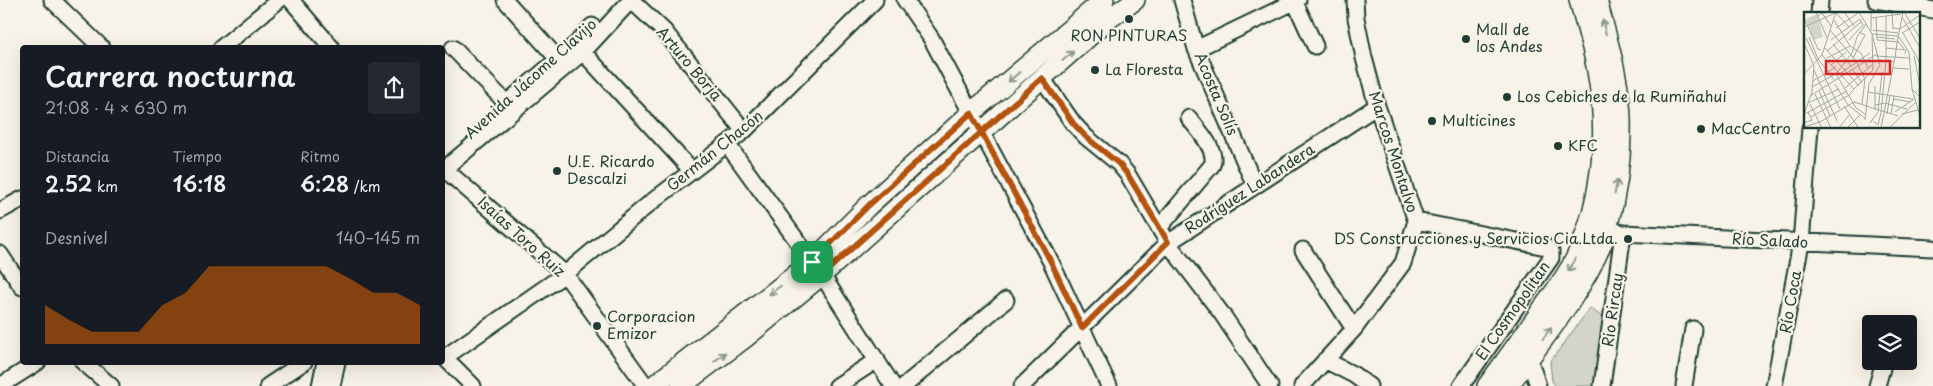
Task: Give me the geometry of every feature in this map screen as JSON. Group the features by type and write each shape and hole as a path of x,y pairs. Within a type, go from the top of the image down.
{"main road":[{"path":"653,386 730,324 817,268 869,205 971,113 1104,0"},
{"path":"681,386 745,338 817,268 982,133 1110,18 1135,0"},
{"path":"1487,386 1557,289 1573,263 1584,237 1594,204 1602,166 1604,127 1598,76 1579,0"},
{"path":"1508,386 1530,358 1615,231 1617,181 1621,148 1621,118 1616,76 1597,0"}],"street":[{"path":"225,45 279,0"},
{"path":"291,0 329,45"},
{"path":"505,0 558,59"},
{"name":"Avenida Jácome Clavijo","path":"445,164 510,107 558,59 576,44 618,0"},
{"name":"Avenida Jácome Clavijo","path":"510,107 532,97 582,52 631,0"},
{"name":"Arturo Borja","path":"631,0 664,31 744,131"},
{"name":"Germán Chacón","path":"445,355 565,274 744,131 875,0"},
{"path":"905,0 931,38 1051,262 1109,386"},
{"name":"Acosta Solís","path":"1182,0 1196,49 1255,186"},
{"name":"Marcos Montalvo","path":"1302,386 1354,329 1403,263 1416,221 1377,106 1364,58 1356,18 1355,0"},
{"path":"1876,0 1933,10"},
{"path":"55,1 99,45"},
{"path":"1196,49 1297,1 1315,46"},
{"path":"453,48 510,107"},
{"path":"582,52 692,171"},
{"path":"1042,78 1073,123 1086,137 1119,164 1128,175 1168,242 1222,314 1270,386"},
{"name":"Rodríguez Labandera","path":"1022,386 1168,242 1377,106"},
{"path":"1160,227 1214,161 1212,151 1189,118"},
{"name":"Río Coca","path":"1774,386 1801,243 1810,129"},
{"path":"727,144 817,268 893,386"},
{"name":"Isaías Toro Ruiz","path":"445,168 565,274 646,386"},
{"path":"0,211 20,200"},
{"name":"El Cosmopolitan","path":"1416,221 1546,247 1552,251 1551,258 1460,386"},
{"name":"Río Salado","path":"1615,231 1801,243 1933,248"},
{"name":"Rio Rircay","path":"1602,386 1615,231"},
{"path":"1303,250 1354,329"},
{"path":"0,254 20,284"},
{"path":"904,386 1006,300"},
{"path":"1684,386 1693,329"},
{"path":"445,357 473,386"},
{"path":"1530,358 1538,386"},
{"path":"838,386 877,360"},
{"path":"1325,360 1354,375 1369,386"},
{"path":"0,386 33,365"},
{"path":"86,365 111,386"},
{"path":"268,386 300,365"},
{"path":"320,386 324,365"},
{"path":"332,386 336,365"},
{"path":"1877,386 1881,370"}],"shaded area":[{"path":"1590,308 1610,323 1597,386 1555,386 1552,381 1550,362"}],"place":[{"name":"RON PINTURAS","path":"1129,19"},
{"name":"Mall de los Andes","path":"1466,39"},
{"name":"La Floresta","path":"1095,70"},
{"name":"Los Cebiches de la Rumiñahui","path":"1507,97"},
{"name":"Multicines","path":"1432,121"},
{"name":"MacCentro","path":"1701,129"},
{"name":"KFC","path":"1558,146"},
{"name":"U.E. Ricardo Descalzi","path":"557,171"},
{"name":"DS Construcciones y Servicios Cia.Ltda.","path":"1628,239"},
{"name":"Corporacion Emizor","path":"597,326"}],"route":[{"path":"812,262 822,275 982,133 1042,78 1073,123 1086,137 1119,164 1128,175 1168,242 1082,328 1051,262 982,133 971,113 869,205 812,262"}]}
